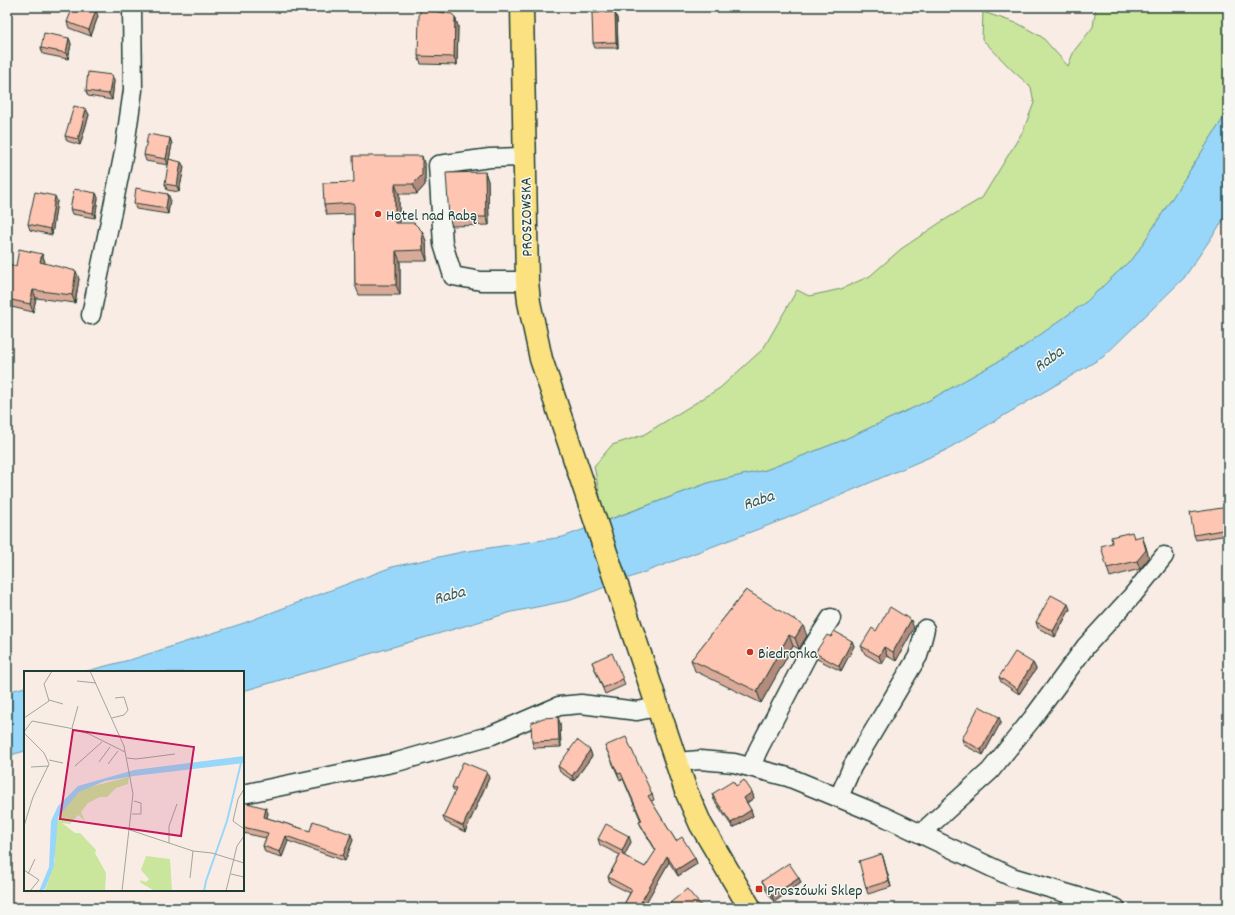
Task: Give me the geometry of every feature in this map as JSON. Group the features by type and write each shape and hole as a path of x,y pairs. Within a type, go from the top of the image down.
{"main road":[{"name":"PROSZOWSKA","path":"522,7 527,281 529,302 541,359 676,762 701,825 750,908"}],"street":[{"path":"91,315 124,152 133,90 132,7"},
{"path":"524,157 490,158 438,165 443,244 453,276 481,281 527,281"},
{"path":"923,835 929,826 990,771 1032,719 1086,646 1132,596 1164,556"},
{"path":"752,767 758,750 808,654 831,618"},
{"path":"839,797 852,767 918,656 925,629"},
{"path":"244,794 397,762 446,749 492,735 560,706 581,704 637,711 658,707"},
{"path":"676,762 700,760 734,763 788,777 839,797 1012,877 1116,908"}],"green space":[{"path":"1096,7 1228,7 1228,111 1135,256 1086,302 1019,350 928,401 841,441 766,470 711,482 605,521 594,466 612,445 643,435 720,388 763,349 797,290 809,296 841,289 870,276 901,249 941,222 982,198 1023,131 1034,103 1031,87 982,39 983,12 1019,24 1042,37 1068,66 1074,51 1093,27"}],"water":[{"name":"Raba","path":"1228,111 1228,213 1184,278 1103,357 944,451 785,519 571,600 512,612 244,691 244,671 87,671 133,659 244,623 392,567 462,552 563,537 711,482 766,470 841,441 928,401 1019,350 1086,302 1135,256"},
{"path":"24,687 24,751 7,756 7,692"}],"building":[{"path":"73,7 86,7 96,10 89,30 67,22"},
{"path":"421,9 452,14 455,17 454,57 418,56 419,16"},
{"path":"615,12 616,42 593,43 592,13"},
{"path":"44,33 69,38 66,53 41,48"},
{"path":"88,72 112,75 109,94 86,91"},
{"path":"74,106 86,109 78,139 65,136"},
{"path":"148,134 170,138 166,159 144,155"},
{"name":"Hotel nad Rabą","path":"353,156 422,156 422,175 413,184 395,184 395,223 414,223 422,231 423,250 396,251 396,285 355,285 354,203 324,205 323,183 354,182"},
{"path":"169,159 181,162 177,186 165,184"},
{"path":"485,172 486,217 449,217 446,173"},
{"path":"136,188 168,194 166,208 134,203"},
{"path":"74,189 96,193 93,213 70,209"},
{"path":"35,192 55,196 50,229 28,224"},
{"path":"19,249 42,254 40,262 76,271 72,295 33,290 30,304 7,299 7,264 16,266"},
{"path":"1228,507 1228,529 1194,535 1190,513"},
{"path":"1132,532 1134,538 1142,536 1146,550 1137,561 1107,568 1101,546 1112,543 1111,537"},
{"name":"Biedronka","path":"746,590 803,625 795,638 789,635 757,691 691,660"},
{"path":"1051,595 1068,604 1053,631 1036,622"},
{"path":"890,607 911,620 893,652 884,647 879,656 861,646 872,628 876,631"},
{"path":"834,631 852,641 839,666 815,653 827,635 831,637"},
{"path":"1015,652 1033,663 1017,689 999,677"},
{"path":"612,653 623,679 603,688 592,662"},
{"path":"979,706 999,717 981,750 962,739"},
{"path":"558,717 559,741 532,742 531,723 543,718"},
{"path":"626,737 652,794 648,796 676,841 682,837 695,858 676,870 667,856 640,904 647,908 622,908 632,890 608,877 621,854 645,867 656,850 639,822 642,821 621,773 618,774 605,746"},
{"path":"577,740 590,750 572,776 558,766"},
{"path":"463,762 487,772 463,826 443,817 456,789 452,787"},
{"path":"744,780 752,792 744,798 751,810 731,823 712,794 733,781 736,786"},
{"path":"244,802 266,808 264,817 310,831 313,821 351,834 343,856 286,836 280,852 263,846 268,833 244,827"},
{"path":"606,824 629,836 622,851 598,839"},
{"path":"882,854 889,881 866,888 859,861"},
{"path":"789,863 799,878 772,896 762,881"},
{"path":"687,889 703,908 674,908 670,903"},
{"path":"1018,901 1018,906 1029,908 993,908 993,902"}],"place":[{"name":"Hotel nad Rabą","path":"378,214"},
{"name":"Biedronka","path":"750,652"},
{"name":"Proszówki Sklep","path":"759,889"}]}
